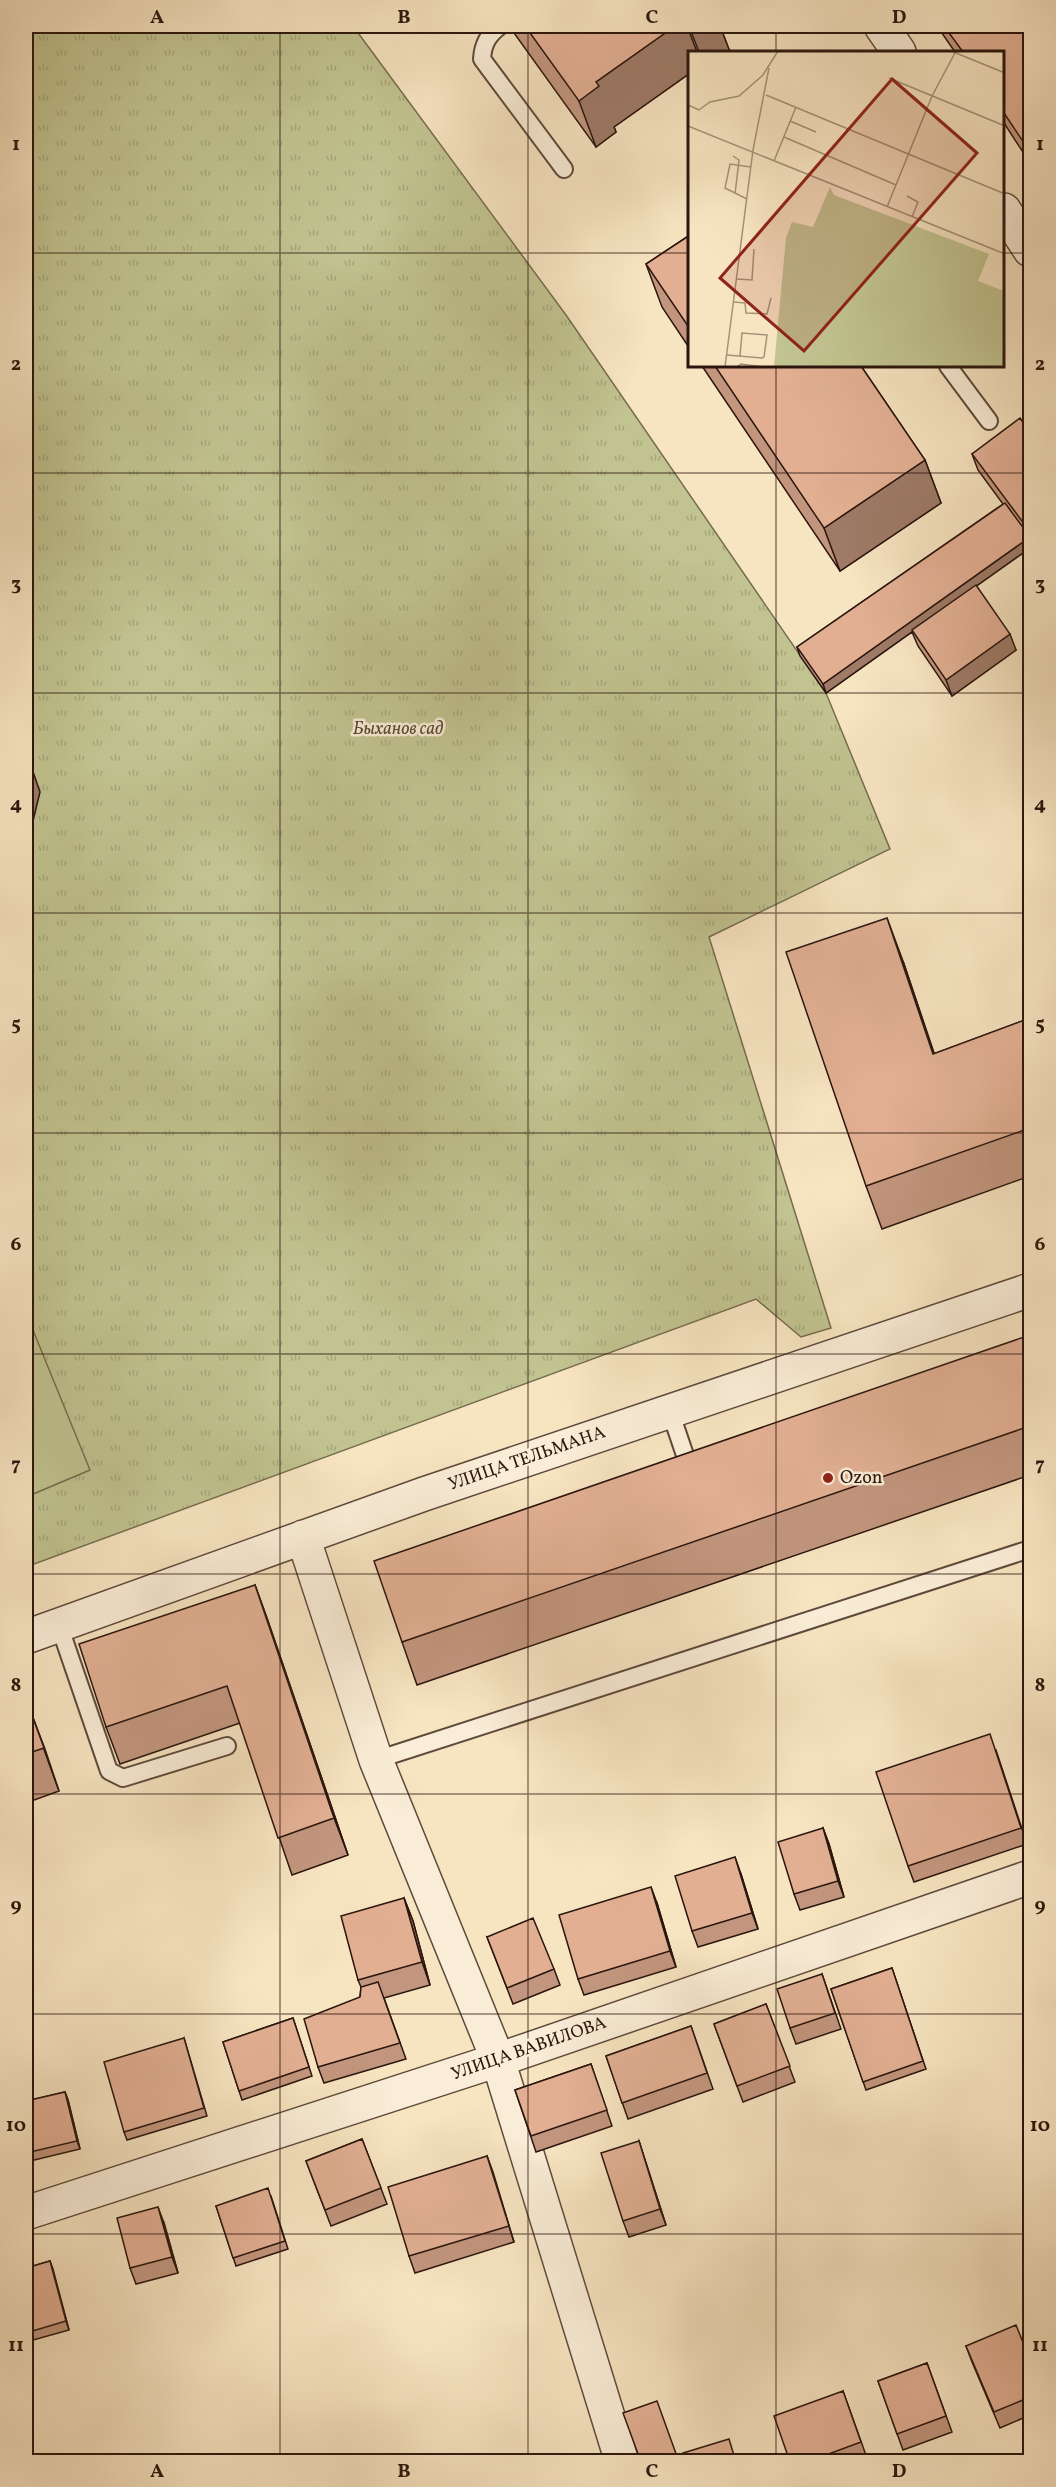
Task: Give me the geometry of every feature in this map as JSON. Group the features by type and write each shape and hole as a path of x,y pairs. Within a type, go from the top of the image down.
{"street":[{"path":"881,26 898,51"},
{"path":"1005,212 1030,250"},
{"name":"УЛИЦА ТЕЛЬМАНА","path":"26,1637 303,1537 1030,1290"},
{"path":"303,1537 376,1760 498,2060 622,2462"},
{"name":"УЛИЦА ВАВИЛОВА","path":"26,2213 498,2060 1030,1877"}],"lane":[{"path":"500,26 492,32 483,46 482,60 564,170"},
{"path":"949,368 988,422"},
{"path":"670,1411 689,1467"},
{"path":"376,1760 1030,1549"},
{"path":"59,1625 109,1771 123,1778 227,1746"}],"green space":[{"name":"Быханов сад","path":"26,26 353,26 566,315 826,693 890,849 709,937 831,1328 801,1337 756,1299 26,1567"},
{"path":"26,1313 90,1470 26,1497"}],"building":[{"path":"525,26 675,26 596,82 599,86 579,101"},
{"path":"944,26 1030,26 1030,152 1005,114 1005,51 962,51"},
{"path":"688,236 688,326 646,264"},
{"path":"716,368 862,368 925,460 824,528"},
{"path":"1020,418 1030,433 1030,527 1028,529 972,454"},
{"path":"1005,503 1030,537 823,684 797,647"},
{"path":"976,585 1010,634 946,680 912,630"},
{"path":"26,753 30,763 26,781"},
{"path":"887,918 933,1054 1030,1018 1030,1128 866,1186 786,952"},
{"path":"1030,1335 1030,1426 402,1642 374,1561"},
{"path":"255,1585 334,1818 278,1838 227,1686 106,1727 79,1644"},
{"path":"29,1707 44,1748 26,1754 26,1708"},
{"path":"990,1734 1021,1828 908,1866 876,1772"},
{"path":"823,1828 838,1881 794,1894 778,1842"},
{"path":"735,1857 752,1913 692,1931 675,1876"},
{"path":"651,1887 670,1951 578,1979 559,1915"},
{"path":"404,1898 422,1962 358,1980 341,1916"},
{"path":"533,1918 554,1969 507,1988 487,1937"},
{"path":"892,1968 923,2061 863,2082 831,1989"},
{"path":"822,1974 835,2013 790,2028 777,1989"},
{"path":"378,1982 400,2043 318,2067 304,2019 360,1997 361,1987"},
{"path":"766,2004 790,2066 737,2086 714,2024"},
{"path":"293,2018 309,2067 239,2091 223,2042"},
{"path":"691,2026 707,2073 622,2103 606,2056"},
{"path":"184,2038 204,2108 124,2132 104,2062"},
{"path":"591,2064 607,2110 531,2136 515,2090"},
{"path":"65,2092 77,2141 26,2153 26,2101"},
{"path":"362,2139 381,2188 325,2210 306,2161"},
{"path":"639,2141 660,2209 623,2221 601,2153"},
{"path":"487,2156 509,2226 409,2256 388,2187"},
{"path":"268,2188 285,2241 233,2258 216,2206"},
{"path":"158,2207 172,2257 130,2268 117,2218"},
{"path":"50,2261 66,2321 26,2333 26,2268"},
{"path":"1016,2325 1030,2360 1030,2397 994,2412 966,2346"},
{"path":"927,2363 946,2416 897,2434 878,2381"},
{"path":"843,2391 861,2442 807,2462 790,2462 774,2416"},
{"path":"657,2401 679,2462 641,2462 623,2413"},
{"path":"729,2439 736,2462 686,2462 683,2453"}],"place":[{"name":"Ozon","path":"828,1478"}]}
